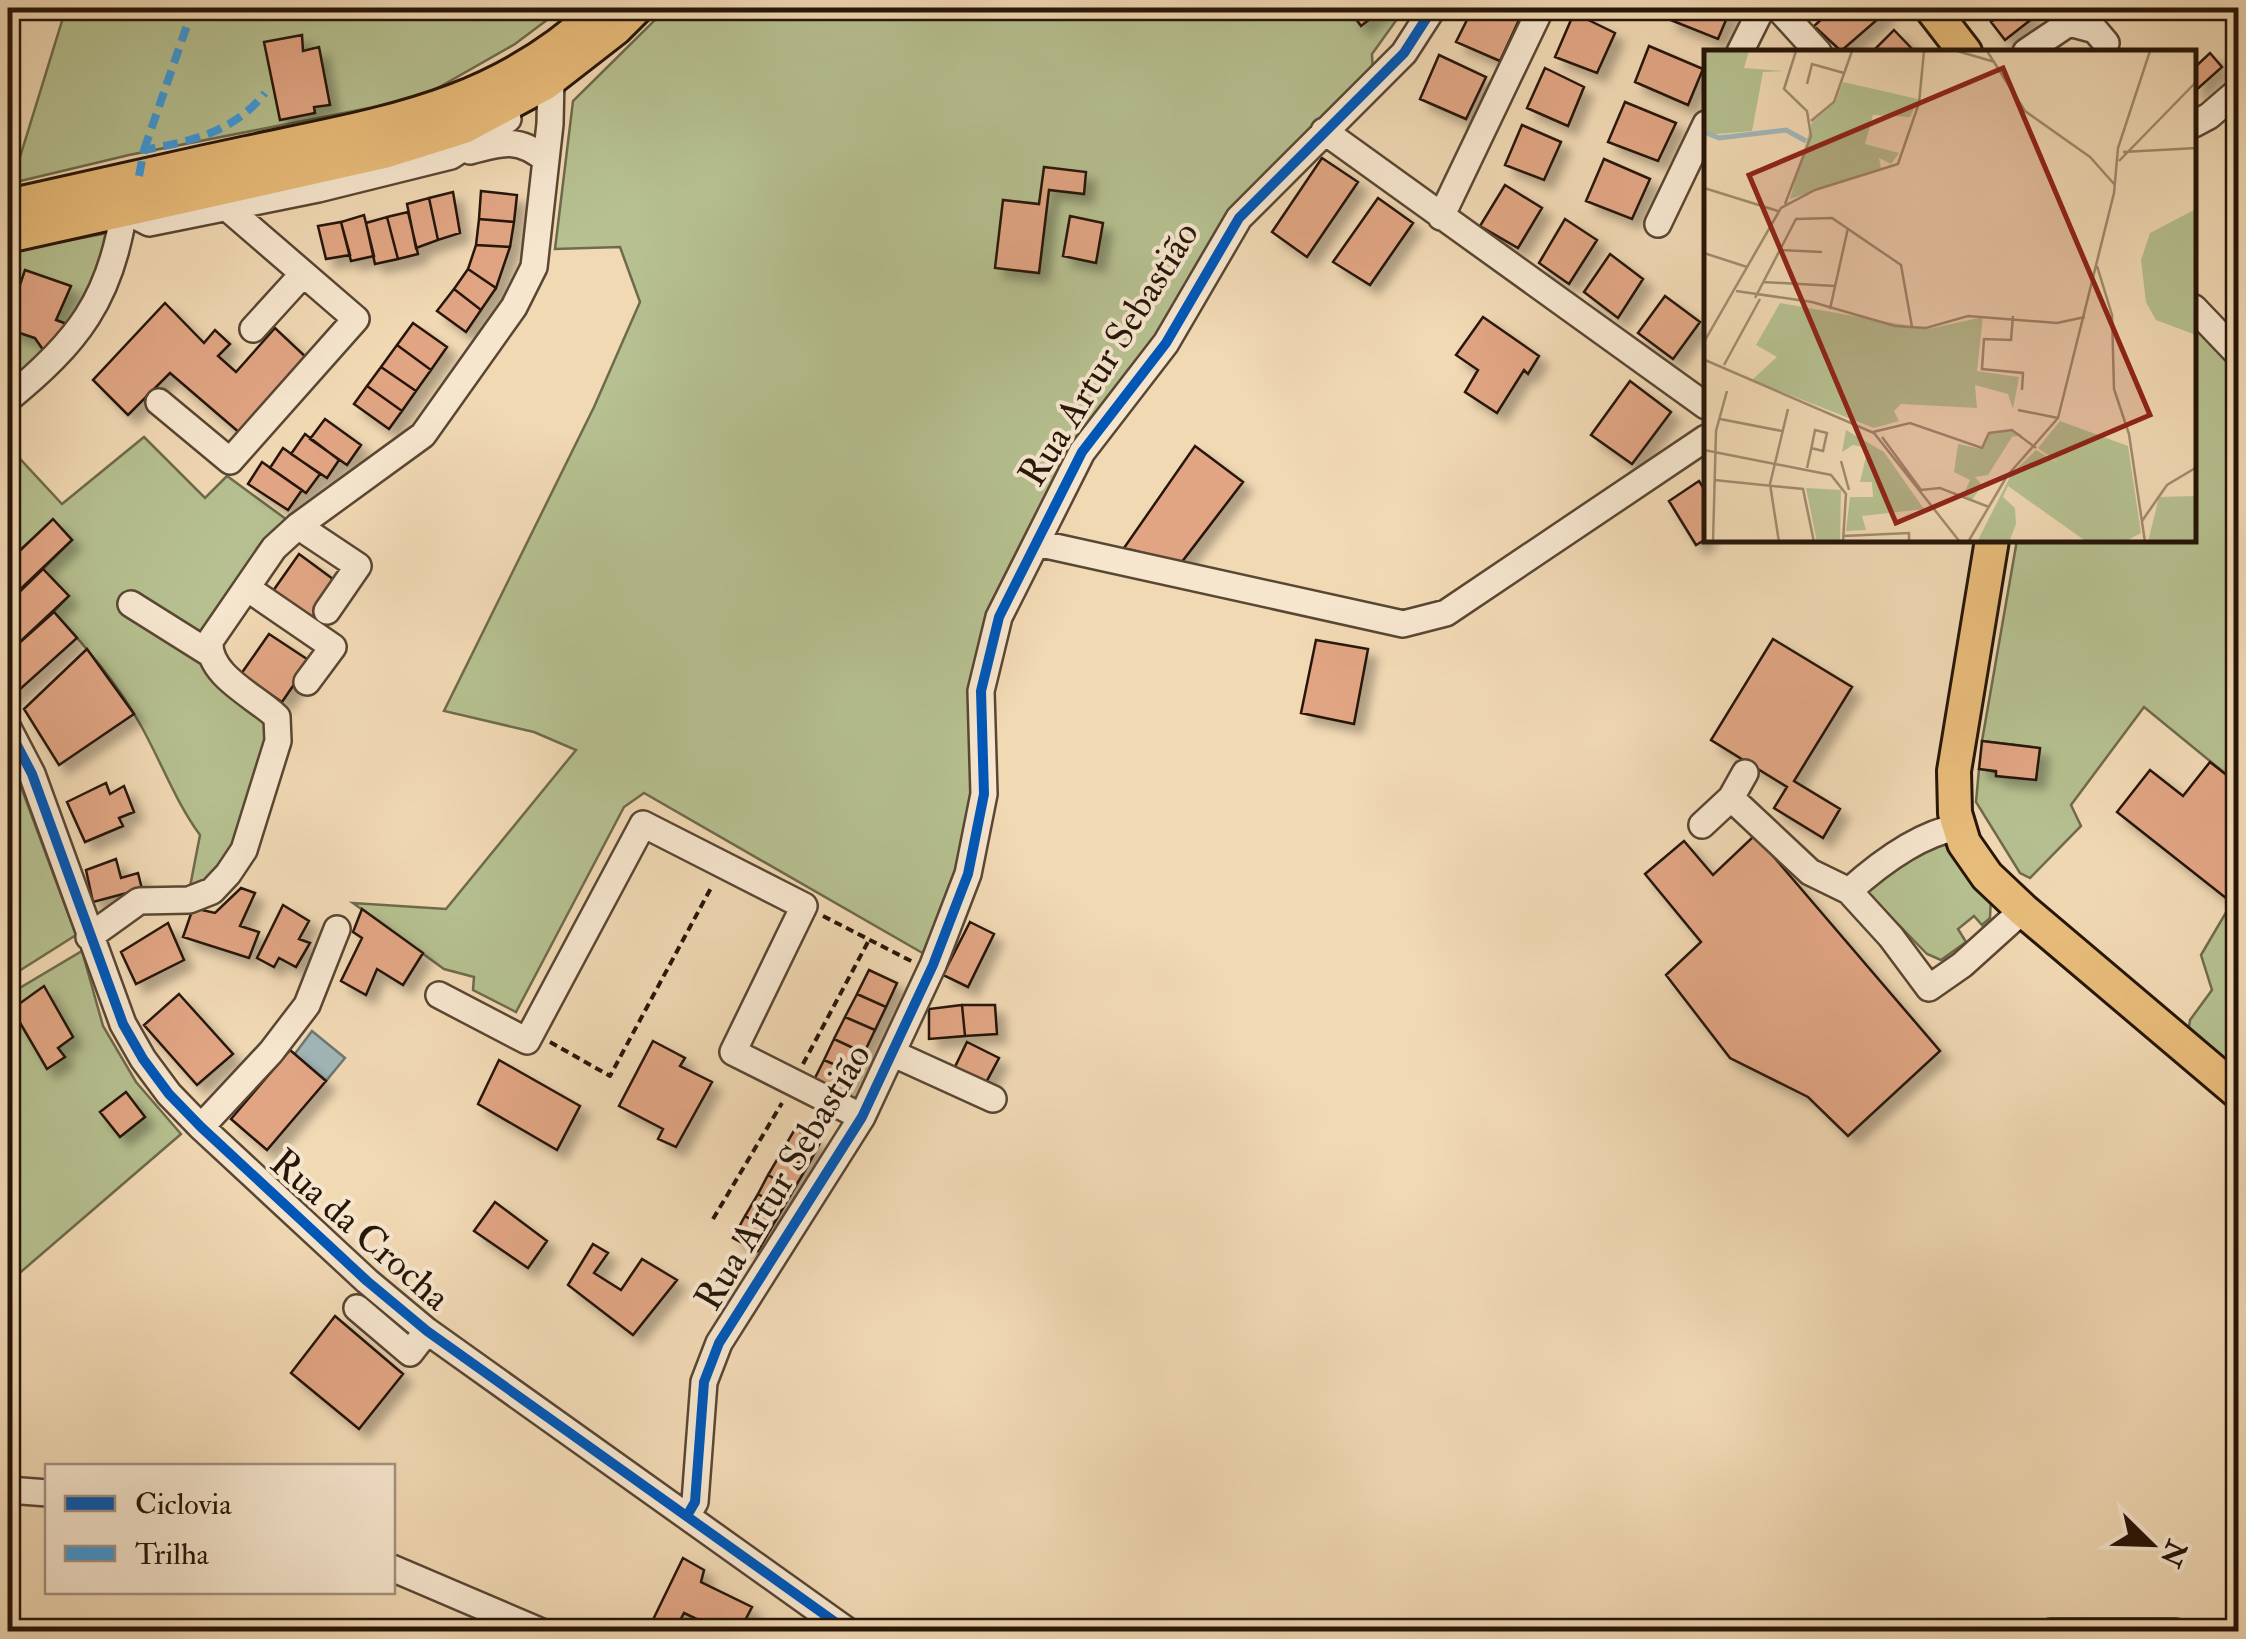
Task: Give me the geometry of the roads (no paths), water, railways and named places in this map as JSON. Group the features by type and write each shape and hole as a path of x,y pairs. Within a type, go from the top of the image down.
{"main road":[{"path":"8,206 380,126 454,104 531,64 602,8"},
{"path":"8,236 384,152 464,127 551,78 636,8"},
{"path":"1931,8 1963,50"},
{"path":"1992,542 1956,756 1953,795 1964,843 1980,868 2023,910 2238,1092"}],"street":[{"name":"Rua Artur Sebastião","path":"688,1514 695,1502 704,1382 719,1343 862,1118 930,972 968,874 984,794 981,691 995,636 1000,618 1082,452 1166,343 1239,218 1404,53 1433,8"},
{"path":"1441,217 1541,8"},
{"path":"1741,50 1762,8"},
{"path":"1778,8 1816,50"},
{"path":"2028,50 2071,15 2106,42"},
{"path":"450,156 528,106 551,78"},
{"path":"89,937 139,901 189,900 212,891 244,850 278,741 277,717 215,666 209,653 210,641 274,548 298,526 423,435 514,307 534,266 551,78"},
{"path":"2196,123 2238,91"},
{"path":"1658,224 1704,128"},
{"path":"1324,131 1704,405"},
{"path":"8,399 46,368 89,319 118,249 124,210 149,223 337,185 498,143 529,145 546,160"},
{"path":"159,402 230,461 356,319 225,206"},
{"path":"253,329 303,274"},
{"path":"2196,310 2238,354"},
{"path":"1037,543 1403,624 1446,613 1704,439"},
{"path":"298,526 358,566 327,611"},
{"path":"247,588 333,647 307,682"},
{"path":"131,604 209,653"},
{"name":"Rua da Crocha","path":"8,728 32,774 123,1024 168,1094 367,1280 427,1330 849,1632"},
{"path":"1702,826 1730,798 1745,773"},
{"path":"1730,798 1810,872 1849,891 1929,988 2023,910"},
{"path":"439,995 528,1040 643,824 804,906 734,1052 862,1118"},
{"path":"1849,891 1871,871 1939,830 1958,827"},
{"path":"201,1127 271,1052 307,1006 337,929"},
{"path":"892,1053 992,1100"},
{"path":"357,1308 410,1353 427,1330"},
{"path":"8,1490 45,1494"},
{"path":"395,1569 542,1632"},
{"path":"2051,1632 2176,1632"}]}
